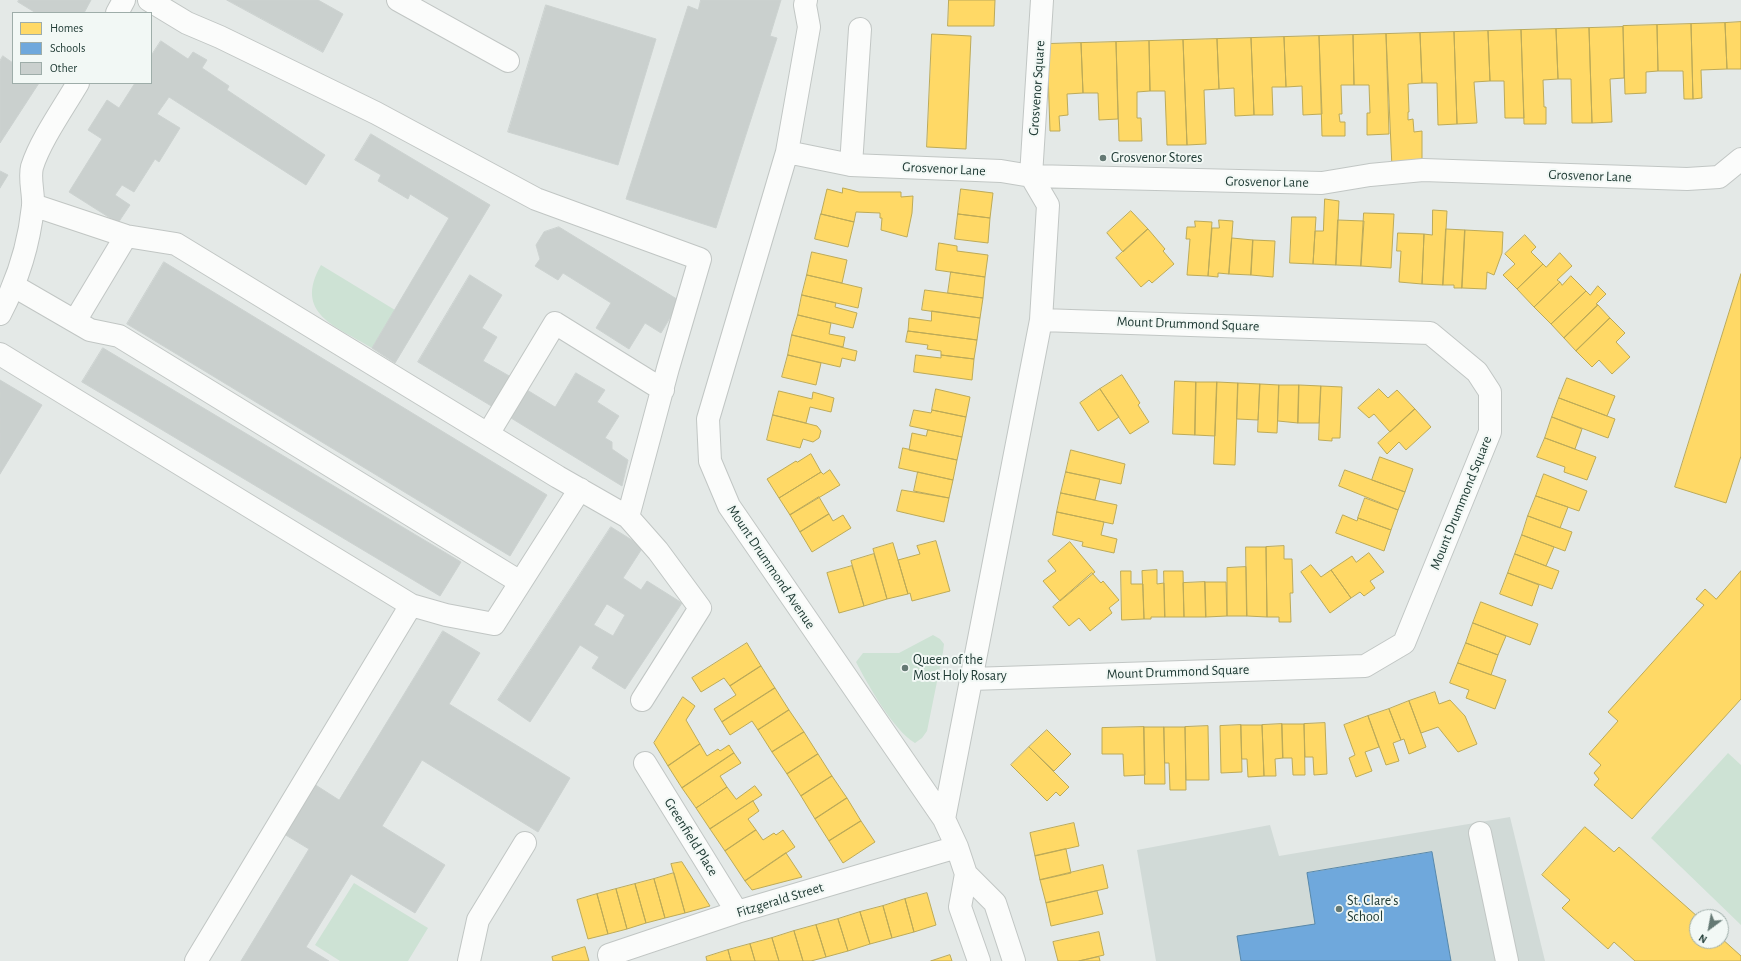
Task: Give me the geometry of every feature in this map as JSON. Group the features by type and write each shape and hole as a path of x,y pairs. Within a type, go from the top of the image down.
{"street":[{"path":"118,12 124,0"},
{"path":"150,0 187,23 227,40 376,114 536,199 700,259 628,517"},
{"path":"398,0 508,61"},
{"path":"787,152 809,27 805,5 806,0"},
{"name":"Grosvenor Square","path":"1031,176 1042,0"},
{"path":"851,165 860,29"},
{"path":"0,314 14,286 21,267 29,236 33,205 32,169 37,154 77,84"},
{"name":"Grosvenor Lane","path":"787,152 851,165 1001,171 1031,176 1322,183 1370,175 1423,170 1687,179 1719,177 1741,159"},
{"name":"Mount Drummond Avenue","path":"787,152 708,419 710,461 729,506 944,819 957,847 966,874 995,903 1014,961"},
{"path":"944,819 1041,320 1048,205 1031,176"},
{"path":"33,205 126,236 176,244 488,434 628,517 658,551 700,608 642,700"},
{"path":"75,321 126,236"},
{"path":"14,286 90,330 119,336 520,582"},
{"name":"Mount Drummond Square","path":"971,679 1365,666 1404,643 1490,432 1490,392 1477,372 1430,333 1041,320"},
{"path":"488,434 555,323 663,390"},
{"path":"0,354 412,605 446,615 494,624 580,489"},
{"path":"196,961 412,605"},
{"name":"Greenfield Place","path":"645,763 737,912"},
{"path":"1480,833 1507,961"},
{"path":"469,961 478,920 525,843"},
{"name":"Fitzgerald Street","path":"611,961 609,955 737,912 957,847"},
{"name":"Mount Drummond Avenue","path":"966,874 960,907 979,961"}],"shaded area":[{"name":"St. Clare's School","path":"1510,817 1545,961 1156,961 1137,850 1270,825 1279,856"}],"green space":[{"path":"321,265 395,310 372,348 333,325 322,317 315,307 312,296 314,282"},
{"path":"933,635 940,639 944,644 943,652 927,731 922,738 915,743 898,728 890,718 874,694 856,662 863,653 899,653"},
{"path":"1728,753 1741,765 1741,925 1729,913 1729,909 1724,909 1651,838"},
{"path":"354,883 428,928 408,961 340,961 315,945"}],"building: Homes":[{"path":"949,0 995,0 994,26 948,26"},
{"path":"1741,22 1741,69 1727,69 1725,23"},
{"path":"1725,23 1727,69 1701,70 1702,98 1693,99 1691,24"},
{"path":"1691,24 1693,99 1684,99 1683,71 1658,71 1657,25"},
{"path":"1657,25 1658,71 1646,72 1646,93 1625,94 1623,26"},
{"path":"1623,27 1624,78 1610,79 1612,122 1592,123 1589,28"},
{"path":"1589,28 1592,123 1572,123 1571,79 1558,79 1556,29"},
{"path":"1556,29 1558,79 1543,80 1546,124 1524,124 1521,30"},
{"path":"1521,30 1524,118 1505,118 1504,81 1490,81 1488,31"},
{"path":"1488,31 1490,81 1474,82 1477,123 1457,124 1454,32"},
{"path":"1454,32 1457,124 1438,125 1437,83 1422,83 1420,33"},
{"path":"1420,33 1422,83 1408,84 1408,120 1413,119 1414,132 1422,131 1422,167 1392,168 1386,34"},
{"path":"932,34 971,36 966,149 927,147"},
{"path":"1386,34 1389,134 1367,135 1367,113 1370,113 1369,85 1354,85 1353,35"},
{"path":"1353,35 1354,85 1341,85 1342,114 1339,114 1340,122 1345,122 1345,136 1322,136 1319,36"},
{"path":"1319,36 1322,114 1303,115 1302,86 1286,87 1284,37"},
{"path":"1284,37 1286,87 1272,87 1273,115 1254,115 1251,38"},
{"path":"1251,38 1254,115 1235,116 1234,88 1219,89 1217,39"},
{"path":"1217,39 1219,89 1204,90 1206,144 1187,145 1183,40"},
{"path":"1183,40 1187,145 1167,145 1165,91 1150,91 1149,41"},
{"path":"1149,41 1150,91 1137,92 1137,118 1141,118 1142,141 1119,141 1116,42"},
{"path":"1116,42 1118,119 1099,120 1098,93 1083,93 1081,43"},
{"path":"1081,43 1083,93 1067,94 1068,115 1059,116 1060,131 1050,131 1047,44"},
{"path":"843,188 859,192 901,192 901,197 913,196 912,213 907,237 881,230 882,218 880,218 880,213 856,212 854,222 821,214 827,189 842,193"},
{"path":"961,189 993,193 990,218 958,214"},
{"path":"1325,199 1339,201 1336,265 1313,264 1315,231 1323,231"},
{"path":"1433,210 1447,211 1443,285 1422,284 1424,234 1432,235"},
{"path":"1131,211 1148,229 1123,252 1107,233"},
{"path":"1364,213 1394,214 1391,268 1361,266"},
{"path":"821,214 854,222 848,247 815,239"},
{"path":"958,214 990,218 988,243 955,239"},
{"path":"1292,217 1316,217 1313,264 1290,263"},
{"path":"1219,220 1233,221 1229,274 1218,273 1218,277 1208,276 1212,228 1219,228"},
{"path":"1338,220 1364,221 1361,266 1336,265"},
{"path":"1195,221 1212,222 1208,276 1187,275 1190,239 1186,239 1187,227 1195,227"},
{"path":"1148,229 1165,249 1163,251 1174,264 1152,283 1149,280 1141,287 1116,258"},
{"path":"1446,229 1465,230 1462,288 1454,288 1454,285 1443,285"},
{"path":"1465,230 1503,232 1502,253 1494,275 1487,272 1486,289 1462,288"},
{"path":"1398,233 1424,234 1422,284 1399,282 1401,251 1397,251"},
{"path":"1525,235 1536,247 1531,252 1543,264 1517,289 1503,275 1515,264 1505,254"},
{"path":"1232,238 1253,240 1251,275 1229,274"},
{"path":"1253,240 1275,241 1273,277 1251,275"},
{"path":"939,243 957,246 957,251 988,255 985,277 936,270"},
{"path":"812,252 847,260 842,283 807,275"},
{"path":"1560,253 1572,266 1557,280 1560,282 1534,307 1517,289 1543,264 1546,267"},
{"path":"951,272 985,277 983,298 948,293"},
{"path":"1741,274 1741,456 1726,503 1675,487"},
{"path":"807,275 862,288 858,308 802,295"},
{"path":"1571,276 1586,291 1551,324 1534,307 1560,282 1562,285"},
{"path":"1598,286 1606,294 1596,304 1598,305 1564,338 1551,324 1586,291 1590,295"},
{"path":"925,290 983,298 980,318 922,310"},
{"path":"802,295 836,303 835,307 857,313 853,328 798,315"},
{"path":"1598,305 1610,318 1576,351 1564,338"},
{"path":"932,311 980,318 977,340 908,331 909,318 931,321"},
{"path":"798,315 831,323 829,334 845,337 843,347 792,335"},
{"path":"1610,318 1625,333 1616,342 1630,357 1612,374 1599,360 1592,367 1576,351"},
{"path":"908,331 977,340 974,359 941,355 941,351 927,349 928,345 906,342"},
{"path":"792,335 857,351 855,361 842,358 840,367 788,355"},
{"path":"788,355 821,363 816,385 782,377"},
{"path":"916,355 941,358 941,355 974,359 972,380 914,372"},
{"path":"1122,375 1140,403 1138,405 1149,422 1130,434 1100,389"},
{"path":"1567,378 1615,396 1607,416 1559,398"},
{"path":"1175,381 1196,382 1195,435 1173,434"},
{"path":"1196,382 1217,382 1215,436 1195,435"},
{"path":"1217,382 1238,383 1235,465 1214,464"},
{"path":"1238,383 1260,384 1258,420 1237,419"},
{"path":"1260,384 1279,385 1277,433 1258,432"},
{"path":"1279,385 1299,385 1298,423 1278,421"},
{"path":"1299,385 1321,386 1319,423 1298,423"},
{"path":"1321,386 1342,387 1340,438 1332,438 1332,441 1319,440"},
{"path":"936,389 970,397 966,417 932,410"},
{"path":"1100,389 1119,417 1098,431 1080,403"},
{"path":"1379,389 1388,398 1397,390 1415,409 1390,432 1374,414 1369,418 1358,408"},
{"path":"779,391 812,399 813,392 834,398 831,412 810,407 806,423 773,415"},
{"path":"1559,398 1615,419 1608,438 1552,417"},
{"path":"1415,409 1431,427 1406,450 1399,442 1387,454 1378,443"},
{"path":"914,410 931,413 932,410 966,417 962,437 910,426"},
{"path":"773,415 817,426 821,431 819,438 813,442 803,439 800,448 767,440"},
{"path":"1552,417 1582,429 1575,449 1545,438"},
{"path":"928,430 962,437 957,460 909,450 912,433 926,436"},
{"path":"1545,438 1596,457 1587,480 1564,472 1565,467 1537,457"},
{"path":"903,448 957,460 953,480 899,468"},
{"path":"1071,450 1125,464 1121,484 1066,472"},
{"path":"811,454 821,472 779,498 767,479 796,461 797,462"},
{"path":"1380,457 1413,469 1405,492 1372,480"},
{"path":"830,470 840,485 790,515 779,498 821,472 823,474"},
{"path":"1345,470 1405,492 1398,510 1339,486"},
{"path":"918,472 953,480 949,498 914,491"},
{"path":"1066,472 1100,479 1095,500 1061,493"},
{"path":"1544,474 1587,491 1579,511 1536,496"},
{"path":"902,490 949,498 944,522 897,511"},
{"path":"1061,493 1117,505 1113,524 1057,512"},
{"path":"1536,496 1568,507 1560,528 1528,516"},
{"path":"819,497 829,514 800,532 790,515"},
{"path":"1365,498 1398,510 1391,530 1358,518"},
{"path":"1057,512 1104,522 1101,535 1117,539 1114,553 1082,546 1083,542 1053,535"},
{"path":"829,514 833,521 843,515 851,528 812,552 800,532"},
{"path":"1343,515 1357,521 1358,518 1391,530 1384,551 1336,533"},
{"path":"1528,516 1572,532 1565,551 1522,535"},
{"path":"1522,535 1554,547 1546,566 1515,554"},
{"path":"936,541 950,591 912,601 910,593 908,594 898,560 920,554 917,546"},
{"path":"1070,542 1095,572 1060,601 1043,581 1056,571 1048,561"},
{"path":"893,543 908,594 887,599 873,549"},
{"path":"1284,546 1284,559 1292,559 1293,593 1290,593 1291,622 1279,622 1279,617 1267,617 1266,547"},
{"path":"1246,547 1266,547 1267,617 1247,616"},
{"path":"1369,553 1384,572 1370,581 1375,588 1364,596 1360,592 1351,598 1331,570 1352,556 1356,562"},
{"path":"874,554 887,599 864,606 851,561"},
{"path":"1515,554 1559,571 1552,589 1508,573"},
{"path":"1311,565 1321,577 1331,570 1351,598 1330,613 1301,572"},
{"path":"852,566 864,606 839,613 827,573"},
{"path":"1246,567 1247,616 1227,616 1227,568"},
{"path":"1157,570 1157,584 1164,583 1165,617 1151,617 1151,619 1144,619 1142,571"},
{"path":"1121,571 1131,571 1131,584 1143,584 1144,619 1122,620"},
{"path":"1164,571 1183,571 1184,617 1165,617"},
{"path":"1741,571 1741,699 1632,819 1594,785 1599,779 1594,773 1601,765 1589,754 1618,721 1608,712 1704,605 1696,599 1705,589 1716,599"},
{"path":"1092,573 1101,583 1103,581 1119,600 1109,608 1112,613 1090,631 1079,618 1069,626 1053,607"},
{"path":"1508,573 1539,585 1532,606 1500,594"},
{"path":"1205,582 1226,582 1227,616 1206,617"},
{"path":"1205,582 1206,617 1184,617 1183,583"},
{"path":"1481,602 1538,624 1530,645 1473,623"},
{"path":"1473,623 1506,636 1498,655 1466,643"},
{"path":"747,643 761,666 730,686 724,678 701,692 692,678"},
{"path":"1466,643 1498,655 1491,675 1458,663"},
{"path":"1458,663 1506,680 1495,709 1466,698 1469,690 1450,683"},
{"path":"761,666 775,688 722,722 714,709 736,695 730,686"},
{"path":"775,688 789,710 758,730 752,721 730,735 722,722"},
{"path":"1435,692 1439,704 1450,700 1465,716 1477,744 1458,752 1438,727 1421,733 1409,701"},
{"path":"683,697 695,706 686,720 700,744 668,766 654,743"},
{"path":"1409,701 1426,747 1409,754 1404,739 1401,740 1389,709"},
{"path":"1389,709 1401,740 1393,743 1399,761 1386,765 1368,716"},
{"path":"789,710 804,732 772,752 758,730"},
{"path":"1368,716 1379,747 1365,752 1372,771 1356,777 1349,758 1355,755 1344,725"},
{"path":"1325,723 1327,774 1314,775 1313,757 1305,757 1304,724"},
{"path":"1282,724 1283,758 1275,759 1276,776 1264,776 1262,725"},
{"path":"1282,724 1304,724 1305,775 1293,775 1292,758 1283,758"},
{"path":"1241,725 1262,725 1264,776 1248,777 1247,759 1242,759"},
{"path":"1241,725 1242,772 1221,773 1220,726"},
{"path":"1208,726 1209,780 1186,780 1185,727"},
{"path":"1144,727 1164,727 1165,784 1145,784"},
{"path":"1144,727 1145,775 1124,776 1123,754 1102,754 1102,728"},
{"path":"1164,727 1185,727 1186,790 1170,790 1169,763 1165,763"},
{"path":"1047,730 1071,754 1054,771 1029,747"},
{"path":"804,732 818,754 787,774 772,752"},
{"path":"700,744 707,756 718,749 720,751 729,745 734,753 682,788 668,766"},
{"path":"1029,747 1069,787 1060,796 1056,792 1047,801 1011,765"},
{"path":"734,753 741,763 720,776 727,787 696,808 682,788"},
{"path":"818,754 832,776 801,796 787,774"},
{"path":"832,776 847,798 815,819 801,796"},
{"path":"755,786 762,795 710,829 696,808 727,787 736,799"},
{"path":"847,798 861,821 829,841 815,819"},
{"path":"753,801 759,811 748,819 756,830 725,851 710,829"},
{"path":"861,821 875,842 843,863 829,841"},
{"path":"1074,823 1079,846 1035,856 1030,833"},
{"path":"1585,827 1614,852 1619,847 1689,909 1689,949 1729,949 1729,945 1741,956 1741,961 1635,961 1614,942 1608,949 1562,908 1570,900 1542,875"},
{"path":"756,830 763,840 774,833 776,835 783,830 795,847 745,881 725,851"},
{"path":"1066,849 1071,873 1040,880 1035,856"},
{"path":"786,853 802,877 752,890 745,881"},
{"path":"682,862 710,906 685,913 671,864"},
{"path":"1103,865 1108,888 1046,903 1040,880"},
{"path":"674,873 685,913 665,918 654,879"},
{"path":"654,879 665,918 646,923 635,884"},
{"path":"635,884 646,923 627,929 616,889"},
{"path":"616,889 627,929 608,934 597,894"},
{"path":"1097,891 1103,914 1051,926 1046,903"},
{"path":"927,893 936,925 914,932 905,899"},
{"path":"597,894 608,934 588,939 577,900"},
{"path":"905,899 914,932 892,938 883,906"},
{"path":"883,906 892,938 870,944 860,912"},
{"path":"860,912 870,944 848,951 838,919"},
{"path":"838,919 848,951 826,957 816,925"},
{"path":"816,925 826,957 811,961 803,961 794,931"},
{"path":"794,931 803,961 779,961 772,938"},
{"path":"1099,932 1104,955 1079,961 1058,961 1053,942"},
{"path":"772,938 779,961 755,961 750,944"},
{"path":"750,944 755,961 731,961 728,950"},
{"path":"585,947 589,961 553,961 552,957"},
{"path":"728,950 731,961 707,961 706,957"},
{"path":"950,955 952,961 931,961"},
{"path":"1099,957 1100,961 1079,961"}],"building: Schools":[{"path":"1432,852 1451,961 1241,961 1237,936 1315,924 1307,873"}],"building: Other":[{"path":"19,0 91,0 85,12 34,12 18,2"},
{"path":"227,0 318,0 343,14 323,52"},
{"path":"701,0 781,0 770,36 777,38 716,228 626,199 688,6 698,10"},
{"path":"546,5 656,39 618,165 508,132"},
{"path":"161,41 188,59 193,52 207,60 202,68 229,86 227,90 325,155 306,185 169,97 157,114 180,128 159,162 155,159 134,192 122,185 115,195 130,205 118,223 69,192 102,139 88,130 107,100 119,108 134,84 152,84 152,54"},
{"path":"3,56 12,62 12,84 38,84 0,143 0,61"},
{"path":"371,134 490,205 395,363 372,348 449,218 410,194 408,199 378,181 381,175 355,160"},
{"path":"0,171 8,175 0,188"},
{"path":"559,227 680,301 661,333 645,323 629,349 596,328 611,303 563,273 558,280 535,266 540,259 536,245 544,232"},
{"path":"164,262 547,495 510,556 127,324"},
{"path":"470,275 502,295 482,328 497,337 483,361 511,377 493,407 418,362"},
{"path":"103,348 461,562 440,596 82,382"},
{"path":"576,373 605,390 597,402 619,416 605,438 612,442 612,449 628,460 622,486 511,418 527,390 555,407"},
{"path":"0,380 42,405 0,474"},
{"path":"611,527 643,547 623,578 641,590 647,581 682,603 625,689 592,668 599,657 580,645 530,722 498,700","holes":["607,604 625,615 613,636 594,625"]},
{"path":"443,631 480,653 449,704 570,778 538,832 422,760 382,826 445,865 415,913 351,874 306,947 329,961 241,961 309,849 284,834 314,784 339,800"}],"place":[{"name":"Grosvenor Stores","path":"1103,158"},
{"name":"Queen of the Most Holy Rosary","path":"905,668"},
{"name":"St. Clare's School","path":"1339,909"}]}
